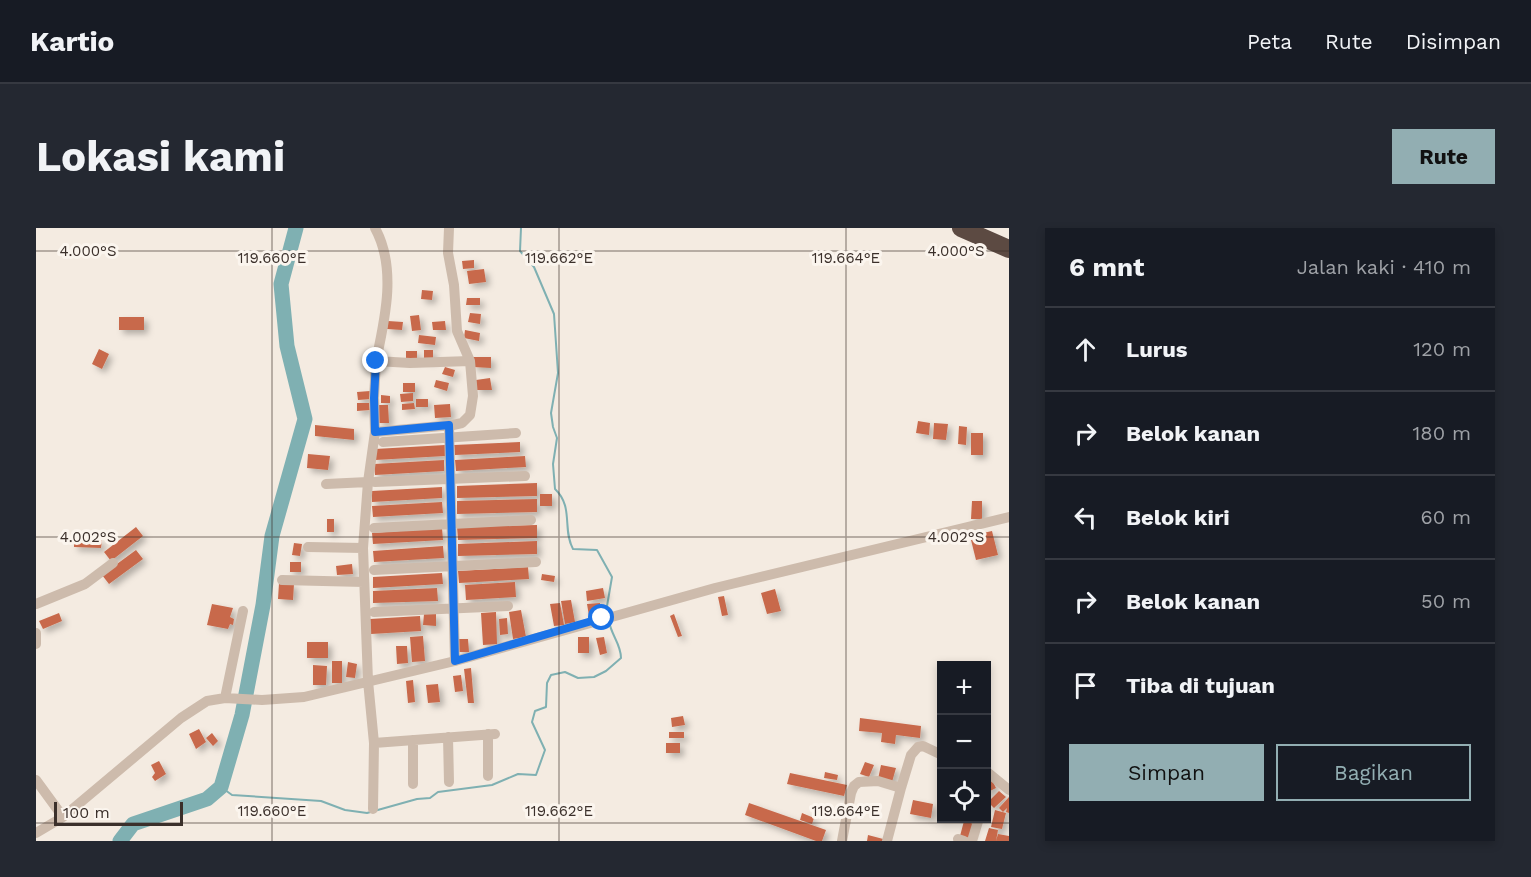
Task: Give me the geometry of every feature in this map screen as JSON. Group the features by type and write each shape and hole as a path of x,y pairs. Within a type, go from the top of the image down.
{"highway":[{"path":"962,228 1009,249"}],"street":[{"path":"373,809 374,743 368,681 363,548 372,482 376,361 384,322 387,268 375,228"},
{"path":"375,432 462,423 472,410 474,396 470,361 457,331 448,254 449,228"},
{"path":"376,361 470,361"},
{"path":"449,425 455,661"},
{"path":"383,442 516,433"},
{"path":"326,484 525,476"},
{"path":"36,833 63,817 181,718 207,701 230,698 262,700 304,697 455,661 715,588 1009,517"},
{"path":"374,528 531,520"},
{"path":"308,548 363,548"},
{"path":"374,570 536,562"},
{"path":"36,604 85,584 113,563"},
{"path":"282,580 364,582"},
{"path":"374,612 508,606"},
{"path":"230,698 243,611"},
{"path":"36,633 36,644"},
{"path":"374,743 491,734 488,776"},
{"path":"448,737 450,782"},
{"path":"413,740 413,784"},
{"path":"887,841 911,755 918,747 923,746 937,752"},
{"path":"991,774 1009,790"},
{"path":"36,780 63,817"},
{"path":"842,841 851,793 859,782 878,781 901,788"},
{"path":"972,841 978,823"}],"building":[{"path":"474,260 474,268 463,269 462,261"},
{"path":"484,269 486,282 469,284 467,271"},
{"path":"422,290 433,291 432,300 421,299"},
{"path":"467,298 480,298 480,305 466,305"},
{"path":"470,313 481,314 480,324 468,322"},
{"path":"419,315 421,330 412,331 410,316"},
{"path":"119,317 144,317 144,330 119,330"},
{"path":"388,321 403,322 402,330 387,329"},
{"path":"445,321 446,330 433,330 432,322"},
{"path":"465,330 480,333 479,341 464,338"},
{"path":"419,335 436,337 435,345 418,343"},
{"path":"99,349 109,354 102,369 92,364"},
{"path":"424,350 433,350 433,360 424,359"},
{"path":"406,351 417,351 417,359 406,359"},
{"path":"473,357 491,357 491,368 473,367"},
{"path":"445,367 455,370 453,377 442,374"},
{"path":"490,378 492,390 476,390 476,380"},
{"path":"436,380 449,383 447,391 434,387"},
{"path":"403,383 415,383 415,392 403,392"},
{"path":"370,391 371,399 358,400 357,392"},
{"path":"413,393 413,401 401,402 400,394"},
{"path":"381,395 390,396 390,403 381,403"},
{"path":"416,399 428,399 428,407 416,407"},
{"path":"357,403 369,403 370,410 357,411"},
{"path":"414,403 415,409 402,410 402,404"},
{"path":"450,404 451,417 435,418 434,405"},
{"path":"378,405 388,405 389,423 379,423"},
{"path":"918,421 930,423 929,435 916,433"},
{"path":"934,423 948,424 946,440 933,439"},
{"path":"315,425 354,429 354,440 315,436"},
{"path":"959,426 967,427 966,445 958,444"},
{"path":"971,433 983,433 983,455 971,455"},
{"path":"520,442 520,452 455,455 454,445"},
{"path":"445,445 445,456 375,460 375,449"},
{"path":"308,454 330,456 328,470 307,468"},
{"path":"525,456 526,467 456,471 455,460"},
{"path":"444,460 444,471 375,475 374,464"},
{"path":"537,483 537,496 457,498 457,486"},
{"path":"442,487 442,498 372,502 372,491"},
{"path":"540,494 552,494 552,506 540,506"},
{"path":"537,499 537,512 457,514 457,501"},
{"path":"972,501 982,501 982,519 971,519"},
{"path":"442,502 443,513 373,517 372,506"},
{"path":"327,519 334,519 334,532 327,532"},
{"path":"537,525 537,538 458,540 457,527"},
{"path":"136,527 143,536 111,561 104,552"},
{"path":"442,528 443,540 373,544 372,533"},
{"path":"992,531 998,555 976,560 970,536"},
{"path":"74,540 102,540 101,548 74,547"},
{"path":"537,541 537,554 458,556 458,544"},
{"path":"294,543 302,544 300,556 292,555"},
{"path":"443,546 444,558 374,562 373,551"},
{"path":"136,550 143,559 109,584 102,575"},
{"path":"290,562 301,562 301,572 290,572"},
{"path":"352,564 353,574 337,575 336,566"},
{"path":"528,567 529,579 459,583 458,571"},
{"path":"442,573 443,584 373,588 373,577"},
{"path":"542,574 555,576 554,582 541,580"},
{"path":"515,582 516,597 466,600 465,585"},
{"path":"279,583 294,584 293,600 278,599"},
{"path":"437,588 438,601 373,603 373,591"},
{"path":"603,588 605,598 587,601 586,591"},
{"path":"775,589 781,611 767,614 761,593"},
{"path":"724,596 728,615 722,616 718,597"},
{"path":"571,600 575,622 565,624 561,601"},
{"path":"560,603 564,625 554,626 550,604"},
{"path":"600,603 601,614 589,616 587,604"},
{"path":"212,604 233,608 230,617 234,619 233,625 230,624 228,629 207,625"},
{"path":"521,610 526,637 513,639 509,612"},
{"path":"496,612 497,644 483,645 481,613"},
{"path":"59,613 62,621 43,629 39,621"},
{"path":"424,614 436,614 436,626 423,625"},
{"path":"674,614 682,636 678,637 670,616"},
{"path":"420,616 421,631 371,634 370,619"},
{"path":"507,618 508,634 500,635 499,619"},
{"path":"423,636 425,661 412,662 410,637"},
{"path":"578,637 589,637 589,653 578,653"},
{"path":"604,637 607,653 600,655 596,638"},
{"path":"459,639 468,639 469,652 459,652"},
{"path":"307,642 328,642 328,658 307,658"},
{"path":"396,646 407,646 408,663 397,664"},
{"path":"332,661 342,661 342,683 332,683"},
{"path":"348,662 357,664 355,678 346,677"},
{"path":"313,665 327,666 326,685 313,685"},
{"path":"471,668 474,703 468,703 464,669"},
{"path":"461,675 463,691 455,692 453,676"},
{"path":"413,680 415,702 408,703 406,681"},
{"path":"438,684 440,702 428,703 426,685"},
{"path":"683,716 685,725 672,727 671,718"},
{"path":"860,718 921,726 920,738 896,735 895,744 881,742 882,733 859,731"},
{"path":"199,729 206,742 196,749 189,734"},
{"path":"669,732 684,732 684,738 669,738"},
{"path":"212,733 218,741 213,746 206,738"},
{"path":"666,743 680,743 680,753 666,753"},
{"path":"159,761 166,774 155,781 152,777 155,773 151,765"},
{"path":"865,762 874,765 869,777 860,774"},
{"path":"881,765 896,768 892,782 878,779"},
{"path":"825,772 838,775 837,780 824,778"},
{"path":"790,773 847,785 844,796 787,784"},
{"path":"991,778 996,788 991,790"},
{"path":"999,791 1006,797 994,808 991,805 991,799"},
{"path":"1009,797 1009,813 1006,812 1007,808 1003,812 999,808"},
{"path":"913,800 933,804 931,818 910,814"},
{"path":"749,803 826,830 822,841 816,841 745,815"},
{"path":"995,810 1006,813 1002,829 991,827"},
{"path":"802,813 814,818 812,824 800,820"},
{"path":"963,823 974,824 970,838 960,836"},
{"path":"989,828 998,830 996,841 985,841"},
{"path":"998,834 1009,836 1009,841 996,841"},
{"path":"868,835 887,840 887,841 867,841"}],"waterway":[{"path":"120,841 133,824 207,799 221,787 242,715 263,605 272,536 305,419 287,346 281,284 296,228"},
{"path":"521,228 520,251 534,267 554,314 558,373 551,413 557,438 553,464 555,489 564,503 568,534 573,549 597,550 612,577 607,606 609,616"},
{"path":"221,787 232,795 321,801 345,810 367,813 417,799 430,798 438,792 492,785 518,774 536,775 545,750 532,722 535,711 546,707 547,683 551,675 565,672 578,678 594,677 606,671 621,658 609,621"}],"route":[{"path":"376,361 375,432 449,425 455,661 602,618"}]}
